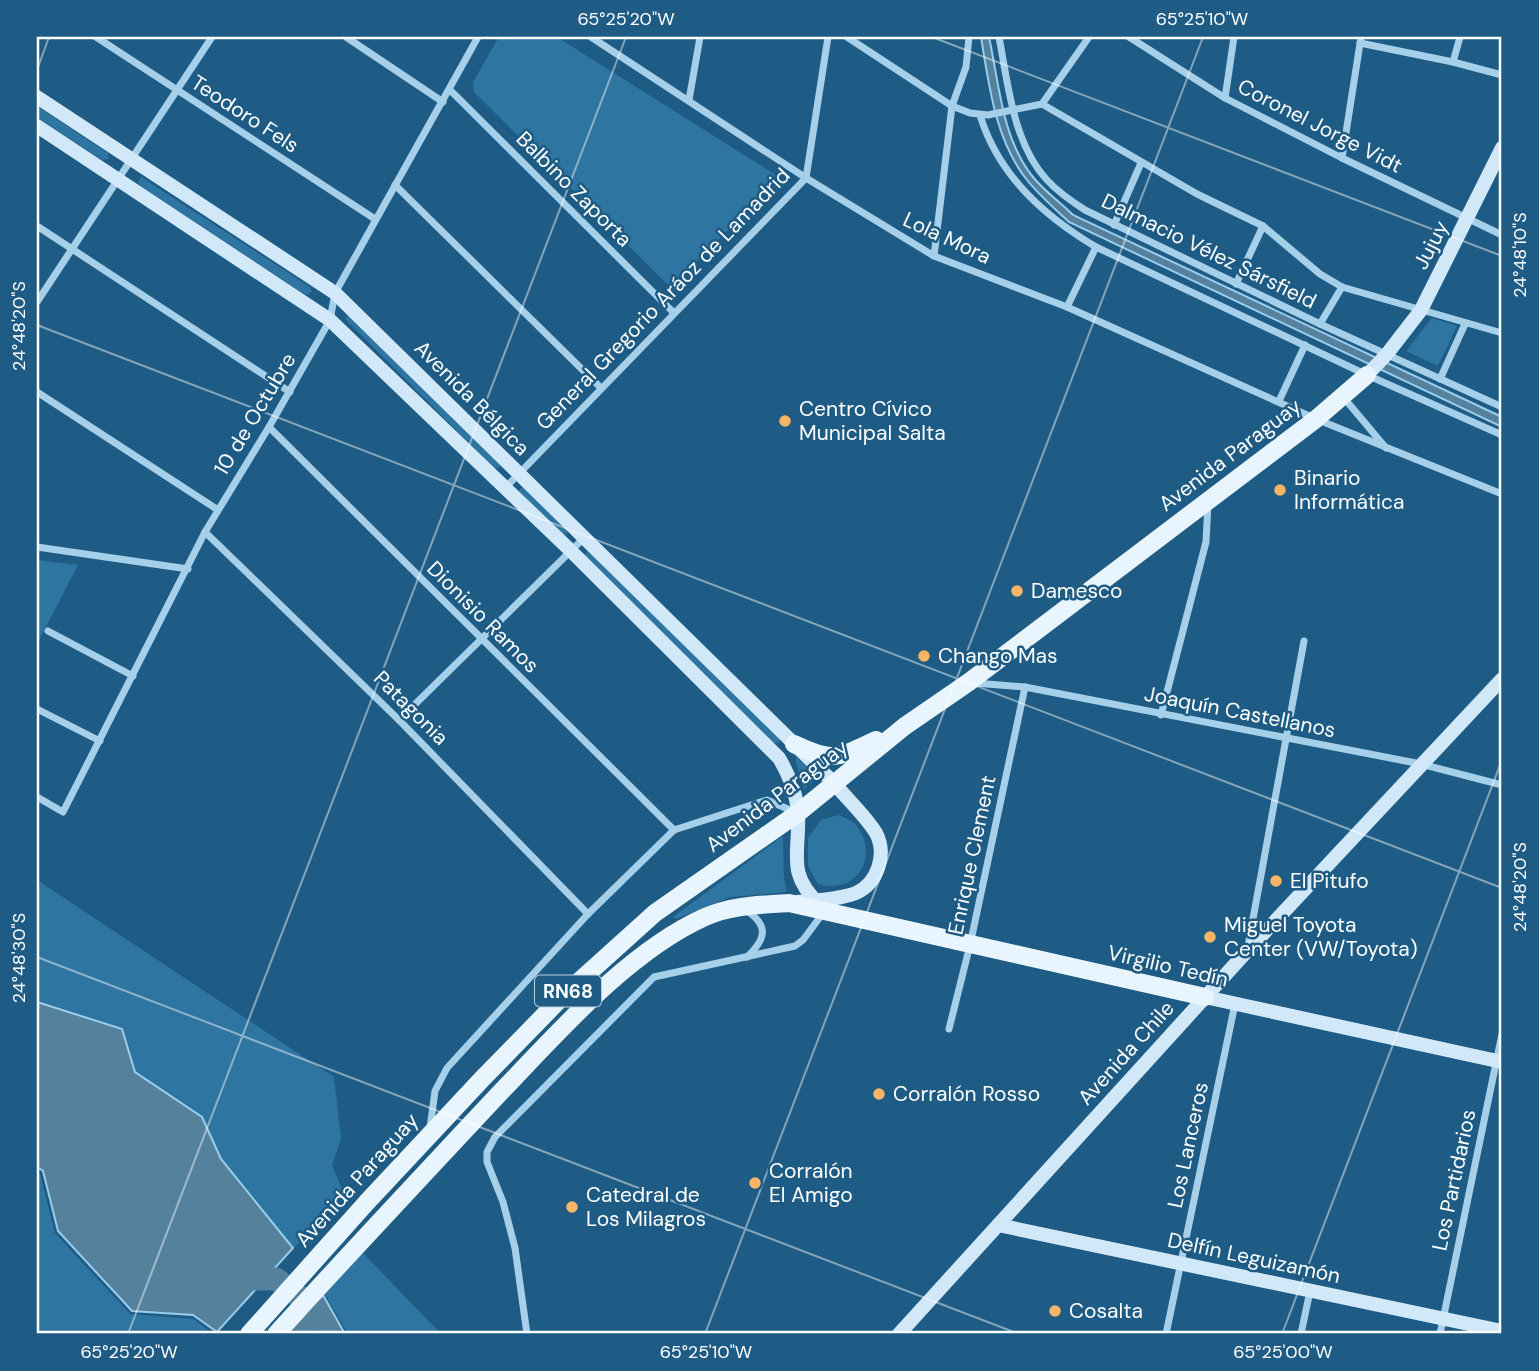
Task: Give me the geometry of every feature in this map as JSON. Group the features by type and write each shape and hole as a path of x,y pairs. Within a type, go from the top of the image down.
{"main road":[{"name":"Avenida Bélgica","path":"37,97 335,293 834,783"},
{"name":"Avenida Bélgica","path":"37,126 330,320 570,550 779,758 789,776 798,813"},
{"name":"Jujuy","path":"1387,354 1421,310 1502,148"},
{"name":"Avenida Paraguay","path":"249,1334 428,1136 564,995 655,913 798,813 905,726 969,682 1316,419 1344,397 1387,354"},
{"name":"Avenida Chile","path":"898,1334 1248,950 1502,678"},
{"path":"794,744 827,758 852,751 905,726"},
{"path":"798,813 797,870 804,889 820,905 856,893 869,884 877,874 880,861 876,834 834,783"},
{"name":"Avenida Paraguay","path":"276,1334 563,1027 628,968 682,928 708,915 738,906 789,903 820,905"},
{"name":"Virgilio Tedín","path":"820,905 970,945 1499,1062"},
{"name":"Delfín Leguizamón","path":"998,1225 1502,1331"}],"street":[{"name":"Teodoro Fels","path":"96,37 375,219"},
{"path":"37,302 212,37"},
{"path":"346,37 443,102"},
{"name":"10 de Octubre","path":"37,797 63,812 205,532 290,392 330,320 335,293 478,37"},
{"name":"Lola Mora","path":"591,37 806,178 934,256 1067,307 1316,419 1502,494"},
{"path":"689,100 700,37"},
{"name":"General Gregorio Aráoz de Lamadrid","path":"505,488 806,178 828,37"},
{"path":"847,37 952,106 984,115 1042,104 1197,194 1263,226 1320,274 1342,287 1502,333"},
{"path":"934,256 952,106 965,67 969,37"},
{"name":"Dalmacio Vélez Sársfield","path":"999,37 1014,109 1025,145 1045,179 1063,195 1085,211 1236,284 1502,407"},
{"path":"1042,104 1089,37"},
{"name":"Coronel Jorge Vidt","path":"1129,37 1225,98 1502,235"},
{"path":"1225,98 1234,37"},
{"path":"1453,62 1460,37"},
{"path":"1342,158 1361,40 1502,75"},
{"name":"Balbino Zaporta","path":"450,90 674,313"},
{"name":"Dalmacio Vélez Sársfield","path":"984,115 993,149 1028,196 1048,215 1096,247 1502,435"},
{"path":"1114,225 1141,163"},
{"path":"395,185 601,388"},
{"path":"37,226 290,392"},
{"path":"1236,284 1263,226"},
{"path":"1067,307 1096,247"},
{"path":"1320,324 1342,287"},
{"path":"1440,379 1465,324"},
{"path":"1279,401 1305,345"},
{"path":"37,392 218,510"},
{"path":"1344,397 1387,449"},
{"name":"Dionisio Ramos","path":"269,427 674,830"},
{"path":"1161,715 1206,542 1208,499"},
{"name":"Patagonia","path":"205,532 399,720 588,914"},
{"path":"399,720 584,537"},
{"path":"37,547 188,569"},
{"path":"48,631 133,676"},
{"path":"1248,950 1304,641"},
{"name":"Joaquín Castellanos","path":"969,682 1025,687 1421,764 1502,785"},
{"name":"Enrique Clement","path":"949,1029 970,945 1025,687"},
{"path":"37,709 100,741"},
{"path":"428,1136 435,1091 447,1068 588,914 674,830 767,800 798,813"},
{"path":"527,1334 516,1248 503,1202 486,1163 487,1152 495,1137 654,976 795,946 803,940 820,905"},
{"path":"738,906 752,914 759,922 763,934 760,945 746,957"},
{"name":"Los Lanceros","path":"1166,1334 1235,1004"},
{"name":"Los Partidarios","path":"1440,1334 1499,1062 1502,1034"},
{"path":"1301,1334 1310,1291"}],"shaded area":[{"path":"499,37 557,37 776,175 776,182 675,283 667,284 474,92 473,82"},
{"path":"981,37 989,37 1003,110 1014,146 1037,182 1073,215 1502,417 1502,427 1069,222 1027,180 1007,148 995,112"},
{"path":"37,106 108,153 109,159 102,160 37,117"},
{"path":"141,177 310,287 312,292 307,295 303,293 141,186 138,182"},
{"path":"349,314 501,465 499,468 493,467 345,319"},
{"path":"1432,318 1457,326 1438,366 1406,351"},
{"path":"523,487 568,530 566,535 521,495 519,490"},
{"path":"588,551 780,739 779,743 772,743 584,555"},
{"path":"37,560 78,565 37,644"},
{"path":"796,757 818,776 804,789 796,763"},
{"path":"838,815 853,822 862,834 866,846 862,869 855,878 845,884 818,884 808,866 808,838 821,820"},
{"path":"783,836 787,892 730,897 676,919 673,917"},
{"path":"37,880 334,1077 341,1139 332,1165 344,1194 294,1248 221,1159 202,1117 135,1072 122,1029 37,1002"},
{"path":"37,1002 122,1029 135,1072 202,1117 221,1159 293,1248 217,1332 193,1315 132,1311 58,1231 43,1171 37,1167"},
{"path":"37,1172 40,1174 55,1233 130,1314 194,1319 213,1334 37,1334"},
{"path":"363,1253 441,1334 348,1334 324,1293"},
{"path":"323,1295 345,1334 287,1334"}],"waterway":[{"path":"234,1279 276,1279 315,1309 330,1334"}],"place":[{"name":"Centro Cívico Municipal Salta","path":"785,421"},
{"name":"Binario Informática","path":"1280,490"},
{"name":"Damesco","path":"1017,591"},
{"name":"Chango Mas","path":"924,656"},
{"name":"El Pitufo","path":"1276,881"},
{"name":"Miguel Toyota Center (VW/Toyota)","path":"1210,937"},
{"name":"Corralón Rosso","path":"879,1094"},
{"name":"Corralón El Amigo","path":"755,1183"},
{"name":"Catedral de Los Milagros","path":"572,1207"},
{"name":"Cosalta","path":"1055,1311"}]}
